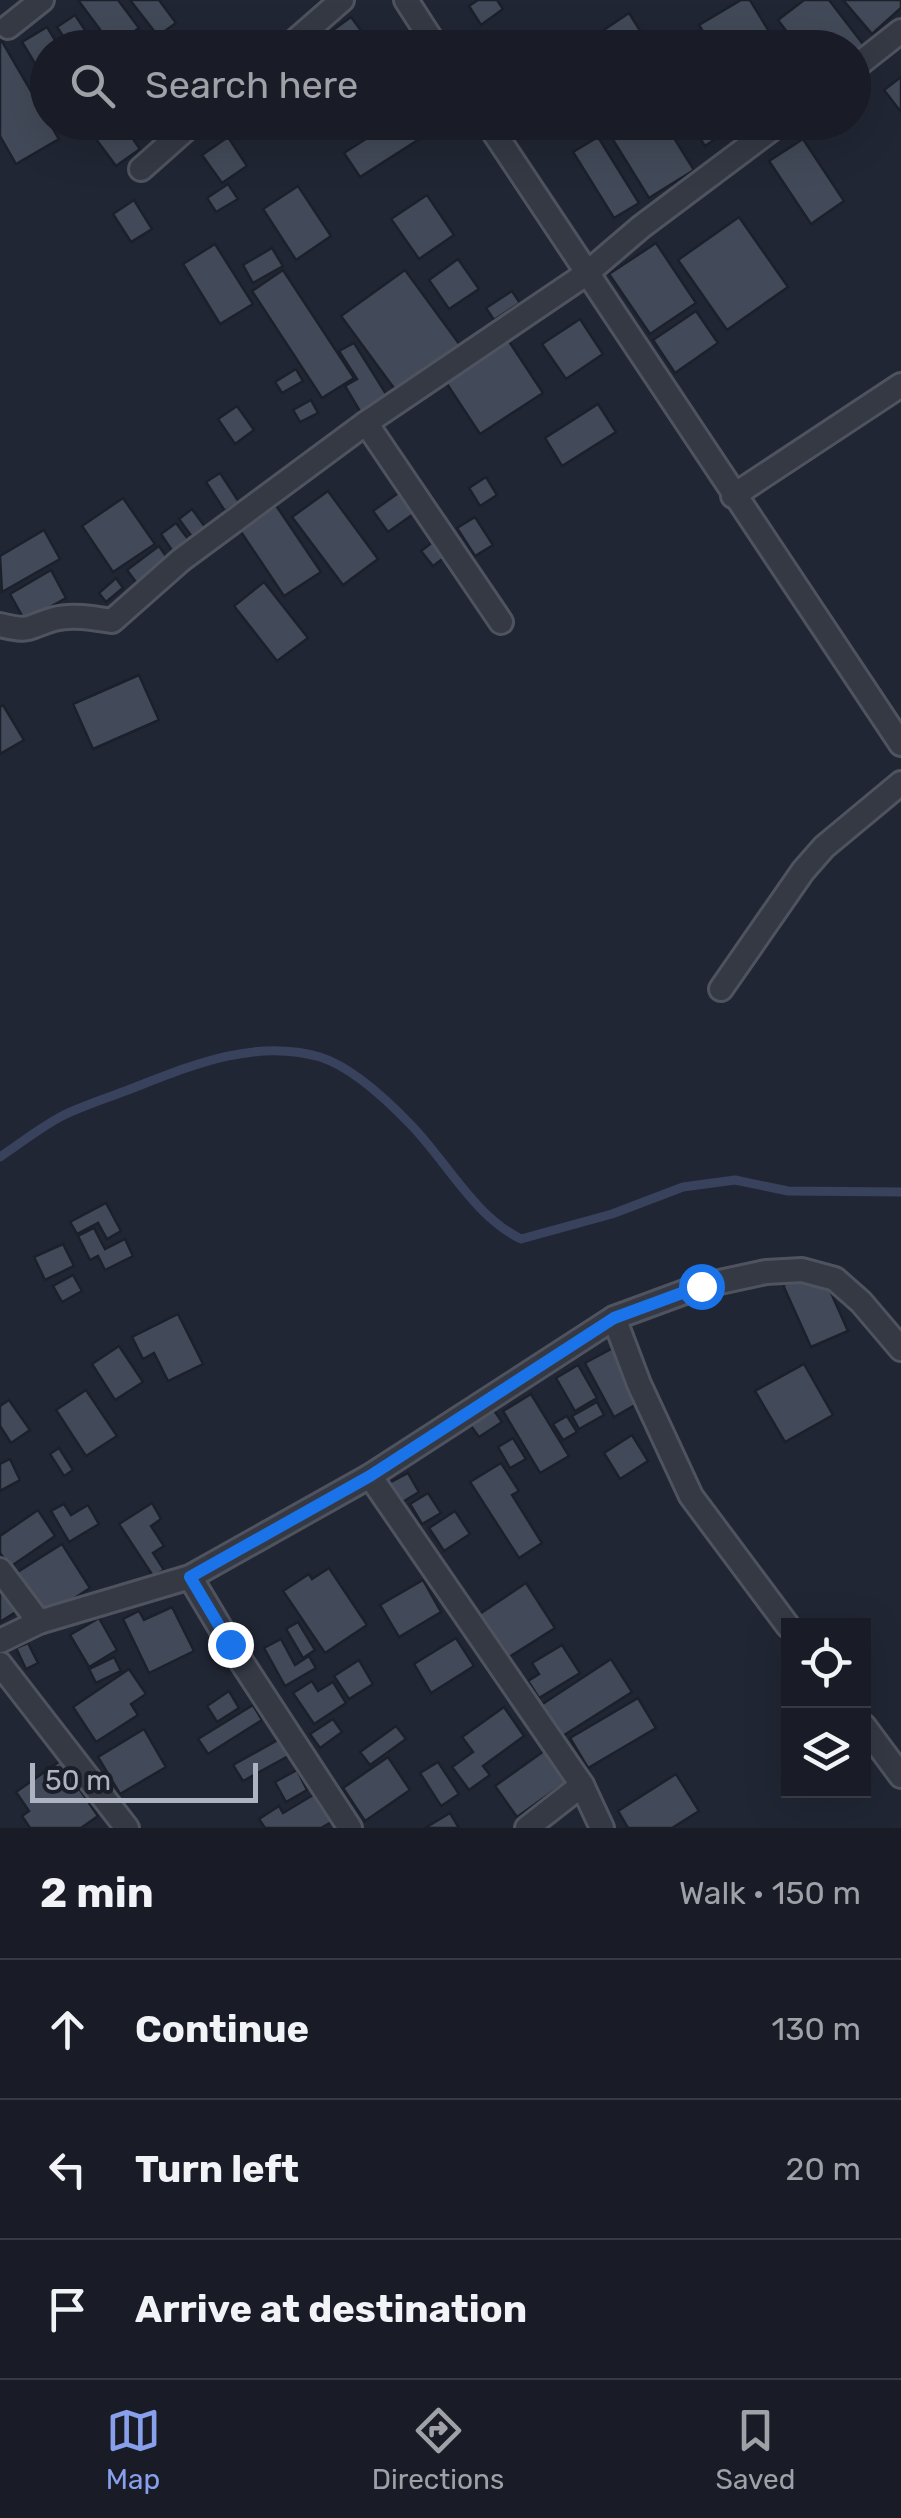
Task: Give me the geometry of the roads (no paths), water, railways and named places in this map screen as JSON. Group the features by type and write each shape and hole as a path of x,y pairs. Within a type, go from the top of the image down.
{"street":[{"path":"8,27 42,0"},
{"path":"307,30 342,0"},
{"path":"406,0 425,30"},
{"path":"871,55 901,31"},
{"path":"140,168 173,140"},
{"path":"498,140 901,744"},
{"path":"0,625 27,632 56,618 112,621 181,560 366,423 586,274 640,227 756,140"},
{"path":"734,496 901,385"},
{"path":"366,423 501,622"},
{"path":"721,989 803,871 824,847 901,783"},
{"path":"0,1641 39,1622 190,1577 370,1476 614,1318 701,1286 766,1272 802,1270 835,1279 901,1348"},
{"path":"614,1318 639,1384 691,1496 782,1618"},
{"path":"370,1476 582,1785 602,1828"},
{"path":"0,1570 39,1622"},
{"path":"190,1577 350,1828"},
{"path":"0,1664 127,1828"},
{"path":"871,1735 901,1776"},
{"path":"527,1828 582,1785"}],"waterway":[{"path":"0,1157 56,1119 88,1105 198,1064 270,1051 320,1057 357,1077 411,1125 489,1217 521,1239 612,1214 683,1187 735,1180 788,1191 901,1192"}]}
